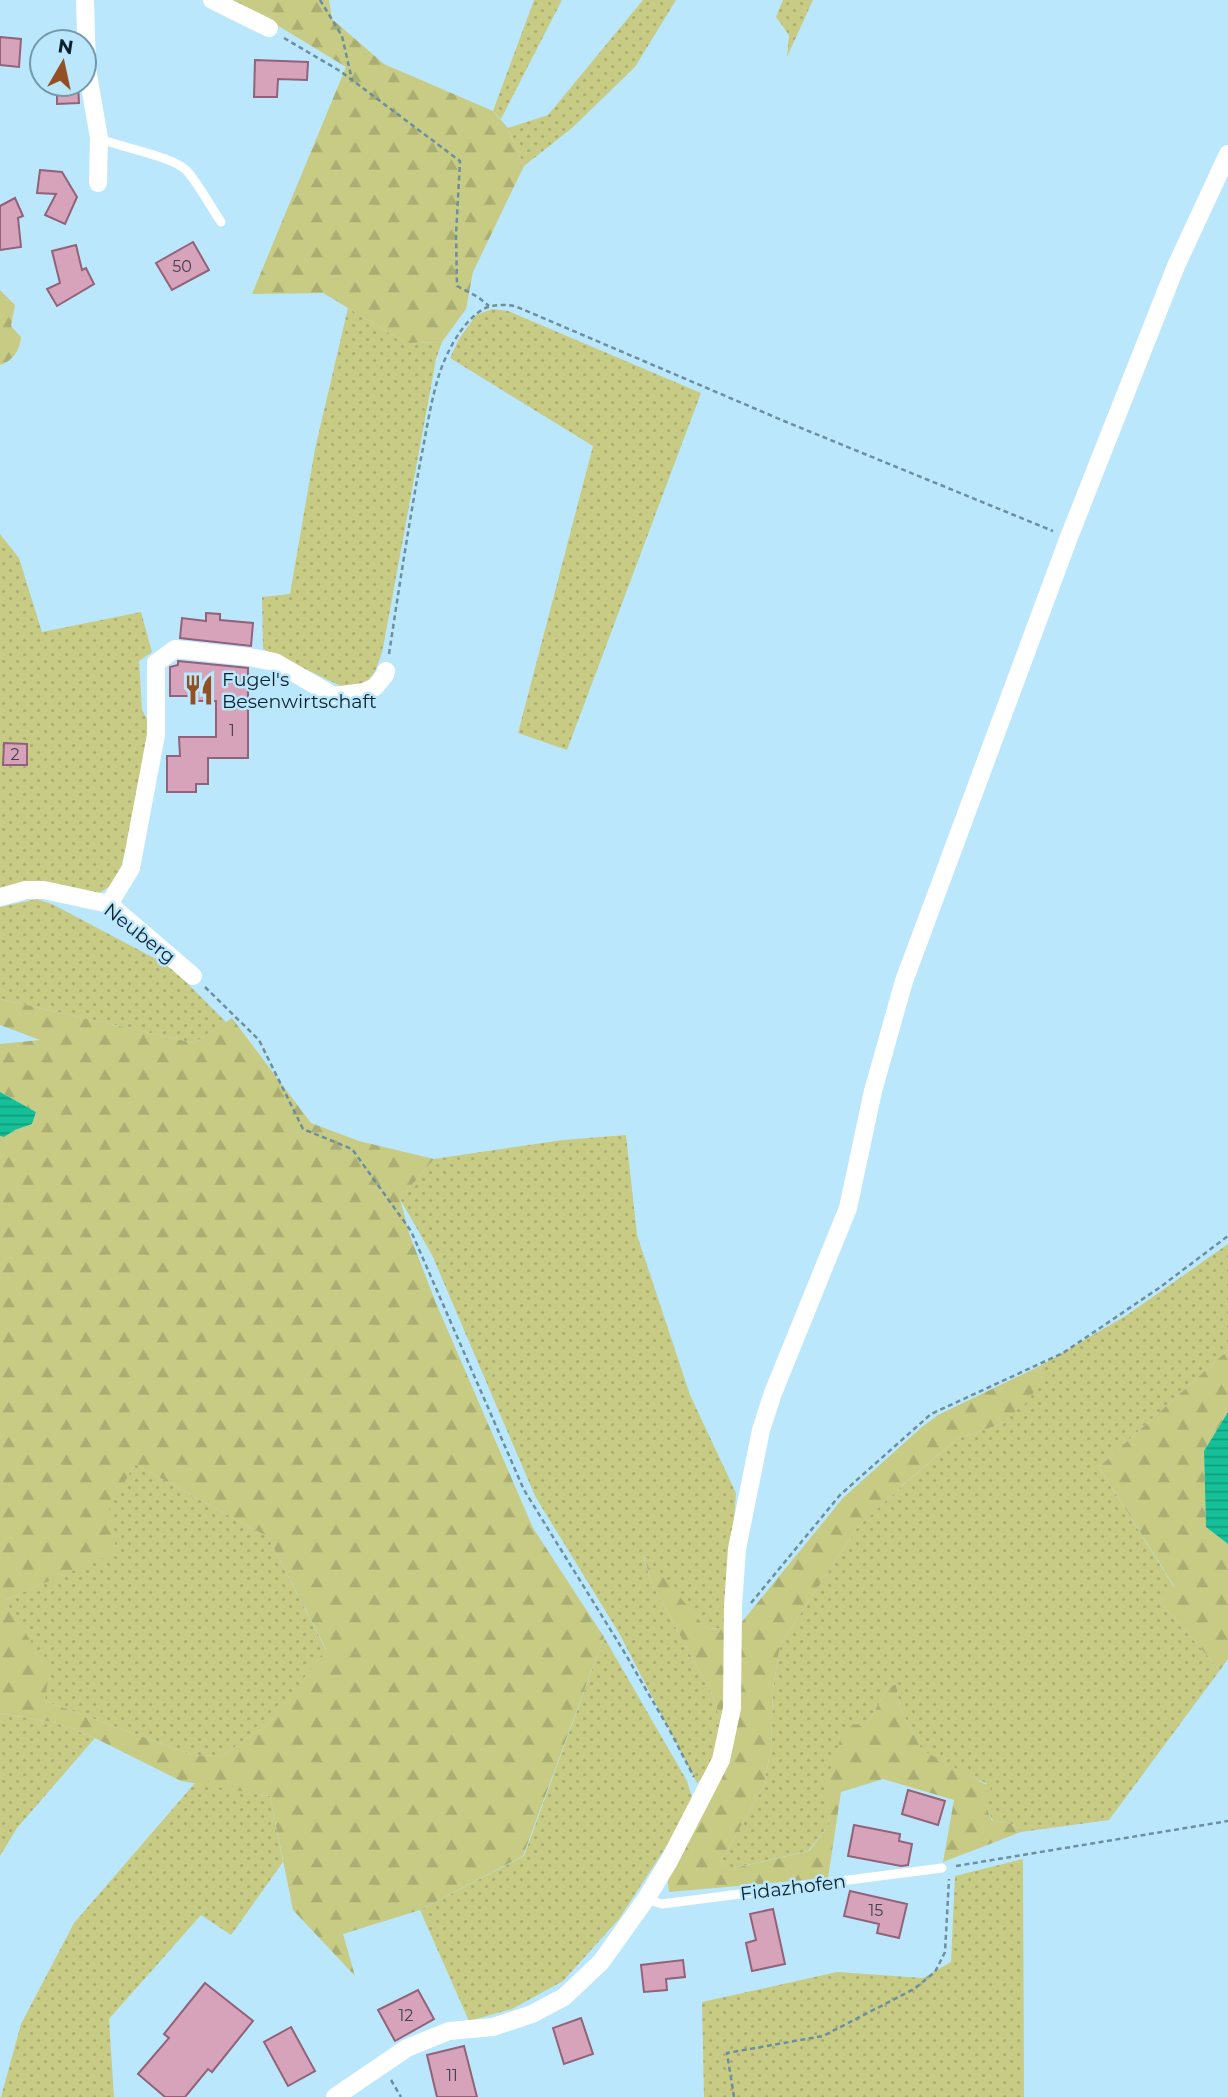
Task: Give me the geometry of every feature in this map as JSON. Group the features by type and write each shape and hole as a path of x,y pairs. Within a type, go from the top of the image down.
{"street":[{"path":"85,0 88,69 99,138 98,183"},
{"path":"212,0 269,28"},
{"path":"335,2097 407,2048 449,2031 493,2027 532,2014 564,1997 601,1962 646,1899 721,1760 732,1708 733,1606 737,1549 761,1430 772,1393 848,1209 873,1091 904,981 1069,537 1176,266 1228,154"},
{"path":"109,904 131,868 156,735 156,663 175,649 249,657 275,662 334,696 364,692 374,687 386,671"},
{"name":"Neuberg","path":"0,897 26,890 44,890 109,904 193,976"}],"lane":[{"path":"99,138 113,145 162,158 186,170 221,222"},
{"name":"Fidazhofen","path":"646,1899 662,1904 946,1867"}],"path":[{"path":"320,0 342,36 352,80"},
{"path":"269,28 352,80 460,161 456,234 457,286 489,306"},
{"path":"386,671 407,533 434,392 442,367 460,332 475,314 489,306 515,306 784,421 1069,537"},
{"path":"193,976 259,1040 303,1129 352,1149 411,1231 524,1490 623,1650 704,1795"},
{"path":"751,1603 840,1495 931,1414 1063,1353 1159,1288 1228,1236"},
{"path":"734,2097 727,2053 823,2036 915,1989 935,1972 945,1952 946,1867 1228,1821"}],"green space":[{"path":"230,0 329,0 332,19 384,64 493,111 508,128 524,166 473,272 466,309 442,342 406,343 323,293 252,294 346,67"},
{"path":"534,0 562,0 501,119 493,111"},
{"path":"643,0 676,0 635,67 572,128 524,166 508,128 548,115"},
{"path":"783,0 813,0 787,57 789,35 776,17"},
{"path":"0,290 15,305 11,326 21,337 15,354 0,365"},
{"path":"348,308 406,343 442,342 436,359 383,648 372,676 363,684 347,689 263,649 262,597 290,594 315,449"},
{"path":"492,309 508,311 701,393 567,750 518,733 593,446 450,358 459,339 476,315"},
{"path":"0,534 19,558 42,632 141,612 152,652 139,661 142,710 156,735 117,882 94,896 43,881 0,889"},
{"path":"37,899 54,905 171,967 226,1022 194,1043 0,999 0,907"},
{"path":"0,999 194,1043 232,1018 311,1123 359,1141 434,1159 400,1199 410,1236 533,1528 604,1637 523,1856 420,1910 343,1934 355,1976 293,1910 270,1796 181,1781 95,1738 57,1723 0,1713 0,1136 4,1137 32,1124 36,1112 0,1092 0,1044 40,1040 0,1025","holes":["135,1464 268,1537 326,1649 269,1724 221,1756 192,1755 45,1701 49,1671 5,1600 117,1552 108,1511"]},
{"path":"626,1135 637,1235 690,1395 736,1493 726,1629 706,1628 643,1555 651,1582 716,1702 721,1731 710,1771 697,1783 619,1633 535,1496 432,1255 400,1199 434,1159 563,1140"},
{"path":"1228,1244 1228,1350 1099,1467 1174,1587 1159,1601 1220,1670 1109,1820 1021,1832 1013,1824 993,1821 987,1809 986,1783 962,1773 922,1750 900,1708 896,1684 888,1688 827,1787 829,1825 808,1851 733,1868 720,1863 764,1785 771,1748 773,1689 780,1645 857,1528 957,1439 998,1425 1042,1381 1040,1366 1127,1315"},
{"path":"1228,1350 1228,1412 1204,1451 1206,1527 1228,1544 1228,1659 1220,1670 1159,1601 1174,1586 1099,1467"},
{"path":"1040,1366 1042,1381 1026,1403 998,1425 957,1439 857,1528 780,1645 773,1689 771,1748 764,1785 720,1863 734,1868 809,1851 829,1825 826,1787 842,1733 854,1724 865,1727 888,1688 896,1684 900,1708 922,1750 991,1787 987,1809 992,1821 1013,1824 1021,1832 943,1862 954,1800 883,1779 841,1792 828,1878 669,1892 667,1876 725,1759 716,1702 651,1582 643,1553 706,1628 726,1629 741,1623 843,1498 922,1427 938,1415"},
{"path":"135,1464 268,1537 326,1650 269,1724 221,1756 192,1755 45,1701 5,1600 116,1552 107,1511"},
{"path":"604,1637 687,1781 694,1804 619,1919 563,1981 512,2009 469,2021 420,1910 524,1856"},
{"path":"0,1713 57,1723 95,1738 17,1828 0,1856"},
{"path":"195,1783 270,1796 283,1862 231,1935 201,1915 109,2019 114,2097 1,2097 21,2024 74,1923"},
{"path":"1023,1859 1024,2097 704,2097 702,2002 837,1972 923,1978 951,1962 955,1876"}],"shaded area":[{"path":"0,1092 36,1112 32,1124 4,1137 0,1136"},
{"path":"1228,1412 1228,1544 1206,1527 1204,1451"}],"building":[{"path":"0,37 21,39 19,67 0,65"},
{"path":"255,60 308,62 307,80 278,79 277,97 254,97"},
{"path":"57,98 79,98 79,103 57,104"},
{"path":"40,170 62,172 77,197 65,224 45,215 56,194 37,193"},
{"path":"15,198 23,216 18,218 21,247 0,250 0,206"},
{"path":"193,242 209,270 172,290 156,263"},
{"path":"76,245 82,270 86,268 94,284 57,306 47,289 60,283 52,251"},
{"path":"206,613 220,614 220,620 253,623 251,646 180,638 182,618 206,621"},
{"path":"178,661 248,668 248,758 208,758 208,784 196,784 196,792 167,792 167,756 180,756 179,737 216,737 216,701 194,701 194,696 170,696 170,667 178,665"},
{"path":"4,743 27,744 27,765 3,765"},
{"path":"908,1790 945,1801 938,1825 902,1814"},
{"path":"854,1825 900,1834 899,1841 912,1844 908,1865 848,1856"},
{"path":"850,1891 907,1904 899,1938 877,1933 879,1924 844,1916"},
{"path":"773,1909 785,1964 752,1971 746,1943 756,1940 750,1914"},
{"path":"683,1960 685,1977 666,1979 667,1990 644,1992 641,1965"},
{"path":"205,1983 253,2021 212,2072 208,2069 185,2097 165,2097 138,2074 169,2038 164,2034"},
{"path":"418,1990 434,2019 395,2041 378,2010"},
{"path":"581,2018 593,2054 564,2064 553,2028"},
{"path":"291,2027 315,2071 288,2086 264,2042"},
{"path":"464,2046 477,2097 437,2097 427,2055"}],"place":[{"name":"Fugel's Besenwirtschaft","path":"199,690"}]}
